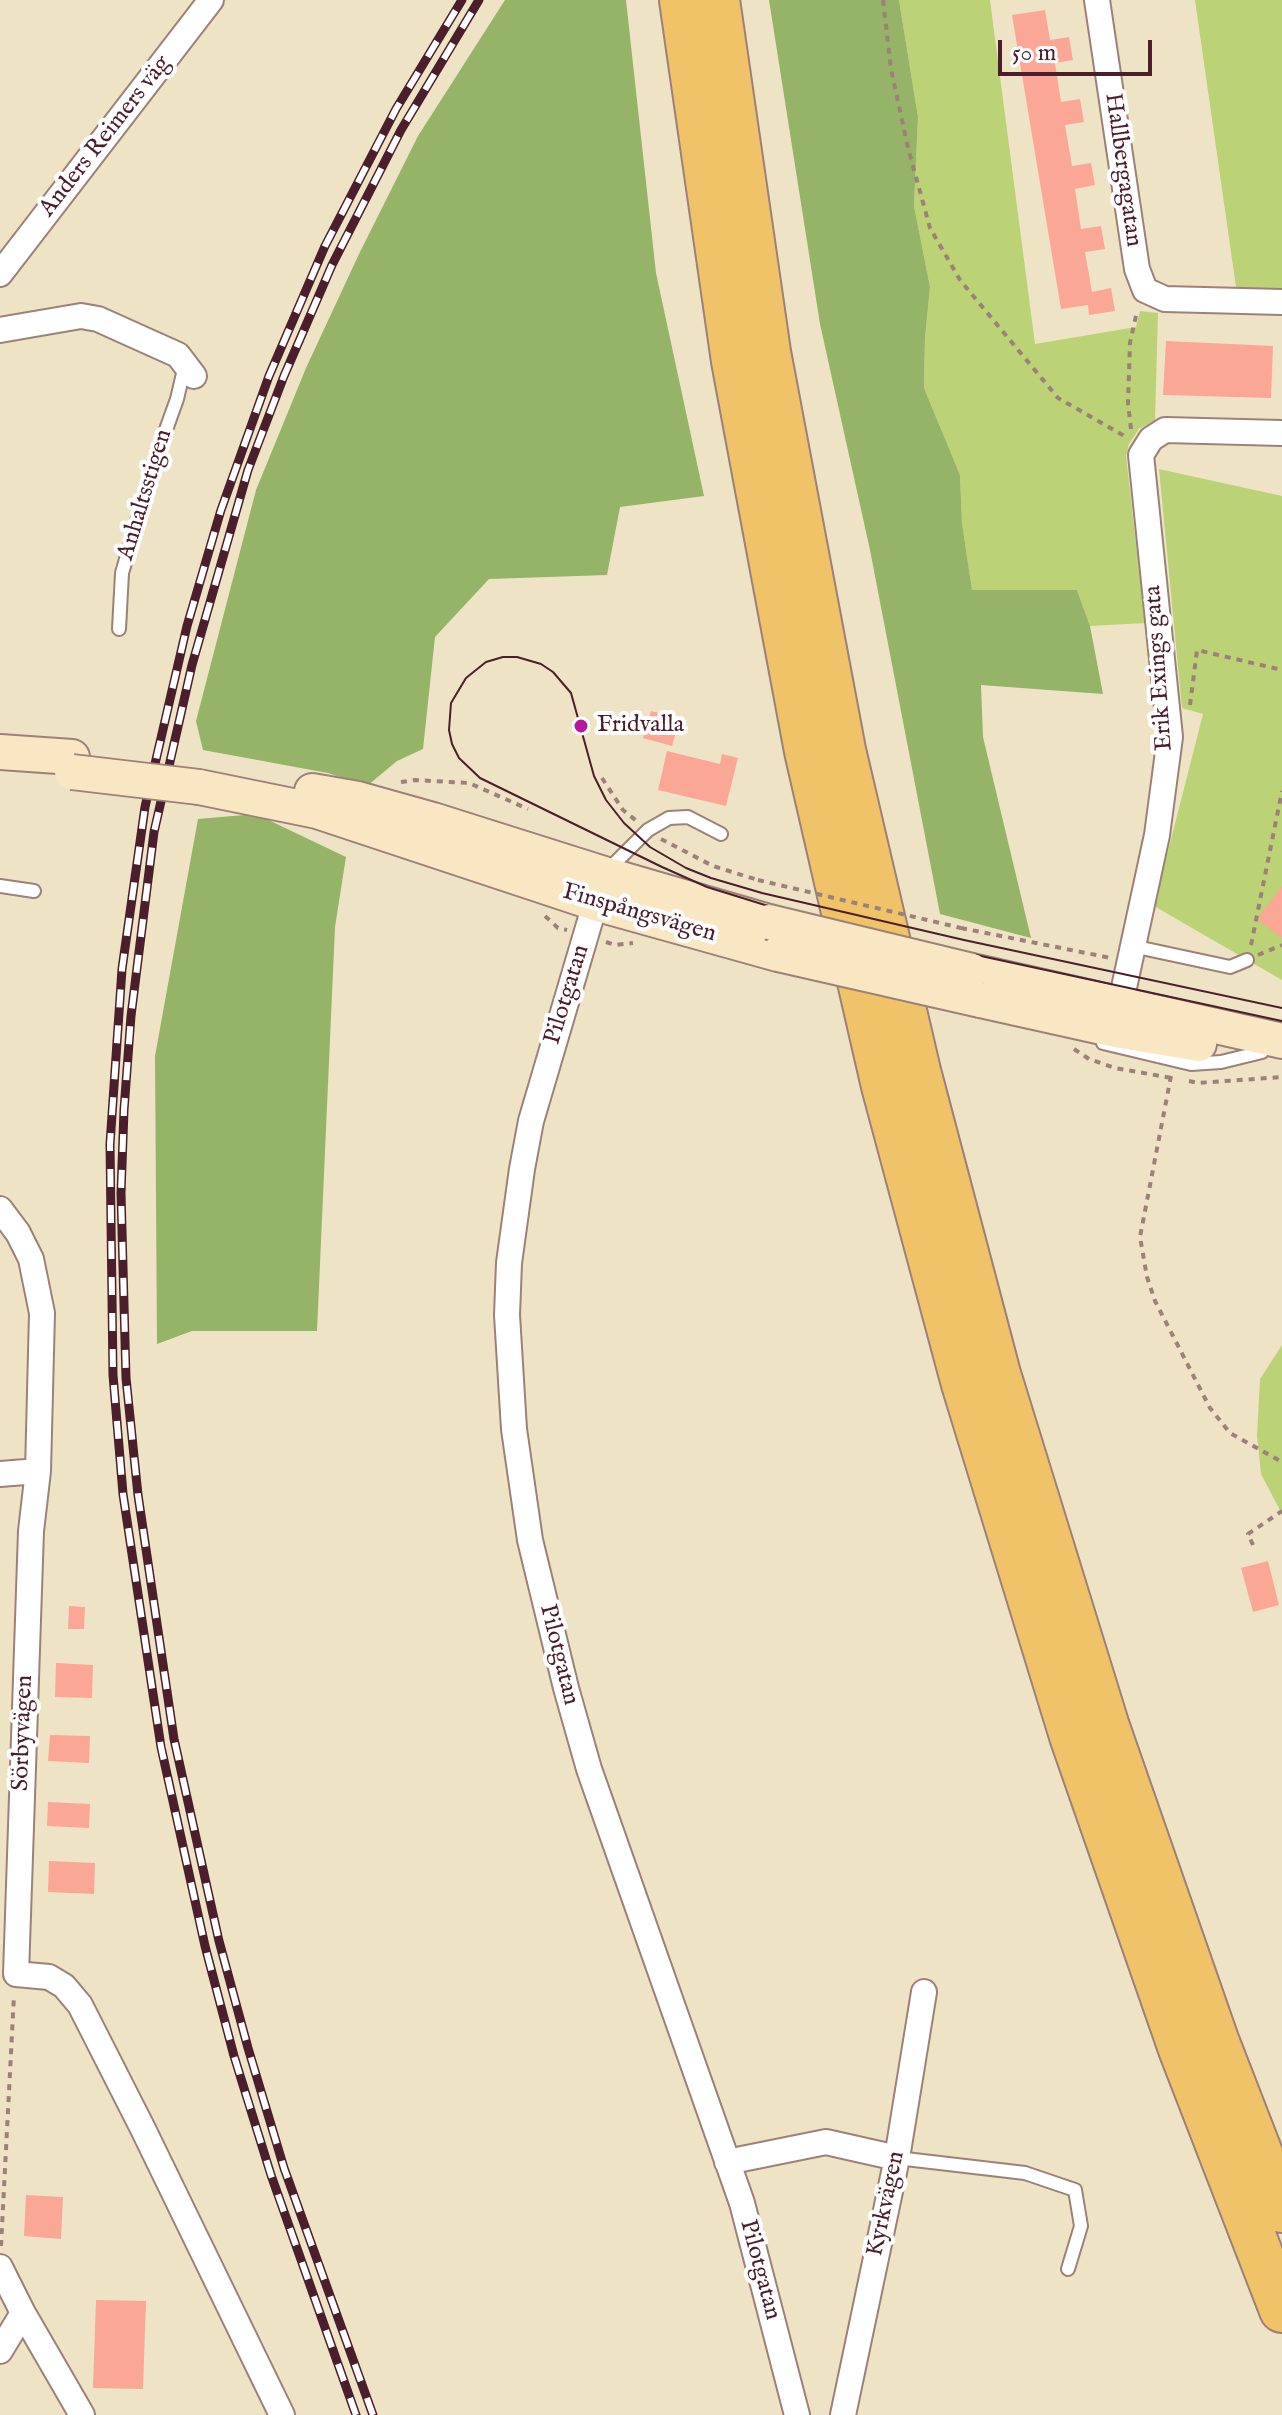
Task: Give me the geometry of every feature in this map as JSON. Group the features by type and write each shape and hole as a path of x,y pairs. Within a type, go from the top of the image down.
{"highway":[{"path":"682,0 740,392 807,751 884,1086 964,1384 1072,1736 1181,2049 1282,2310"},
{"path":"717,0 768,352 837,719 918,1071 998,1374 1107,1727 1216,2040 1282,2210"}],"main road":[{"name":"Finspångsvägen","path":"0,752 72,765 197,779 599,888 769,922 976,986 1071,1020 1118,1017"},
{"name":"Finspångsvägen","path":"0,767 72,765"},
{"name":"Finspångsvägen","path":"599,888 778,954 976,986 1275,1049"}],"street":[{"name":"Anders Reimers väg","path":"0,274 211,0"},
{"name":"Hallbergagatan","path":"1097,0 1137,269 1145,290"},
{"path":"1145,290 1165,299 1282,302"},
{"name":"Anhaltsstigen","path":"0,330 81,316 98,319 178,355 190,370"},
{"path":"1144,447 1156,434 1165,430 1282,433"},
{"name":"Erik Exings gata","path":"1118,1017 1157,835 1170,737 1142,471 1144,447"},
{"name":"Pilotgatan","path":"599,888 531,1121 514,1216 507,1315 514,1429 530,1540 585,1755 742,2203 797,2415"},
{"name":"Sörbyvägen","path":"0,1209 18,1233 31,1259 42,1313 38,1471 31,1531 16,1974"},
{"path":"0,1474 38,1471"},
{"path":"16,1974 49,1977 64,1986 80,2005 282,2415"},
{"name":"Kyrkvägen","path":"843,2415 897,2158 924,1992"},
{"path":"727,2162 826,2142 897,2158"},
{"path":"0,2267 82,2415"},
{"path":"0,2351 23,2313"}],"lane":[{"name":"Anhaltsstigen","path":"119,629 122,573 153,466 190,370"},
{"path":"599,888 648,830 669,818 688,817 721,834"},
{"path":"0,886 34,891"},
{"path":"1131,954 1230,967 1247,960"},
{"path":"1071,1020 1106,1045 1191,1064 1221,1062 1275,1049"},
{"path":"897,2158 1025,2173 1075,2190 1081,2226 1068,2269"}],"path":[{"path":"883,0 891,69 908,148 930,228 952,267 1058,398 1144,447"},
{"path":"1144,447 1131,428 1128,403 1132,330 1145,290"},
{"path":"1170,737 1184,722 1189,710 1197,650 1282,670"},
{"path":"602,778 623,810 648,830 713,866 758,880 961,928 1131,954"},
{"path":"388,784 415,780 469,783 528,809"},
{"path":"1247,960 1282,791"},
{"path":"1174,1060 1140,1237 1147,1277 1155,1301 1210,1408 1230,1433 1282,1462"},
{"path":"1253,1545 1248,1534 1282,1511"},
{"path":"1,2249 16,1974"}],"green space":[{"path":"505,0 626,0 656,273 704,496 620,507 607,575 489,579 435,637 423,749 397,761 367,786 328,773 203,750 196,721 256,490 306,368 418,136"},
{"path":"769,0 899,0 918,117 914,206 930,287 924,388 960,475 962,523 972,590 1077,590 1090,626 1103,694 981,685 983,737 1031,938 940,914 870,550 820,324"},
{"path":"899,0 990,0 1035,344 1136,327 1140,311 1158,313 1155,420 1139,429 1129,444 1126,456 1145,623 1090,626 1077,590 972,591 962,523 960,475 924,388 930,287 914,206 918,117"},
{"path":"1195,0 1282,0 1282,289 1236,287"},
{"path":"1159,469 1282,496 1282,980 1154,906 1203,714 1182,708"},
{"path":"256,814 346,857 335,927 317,1331 192,1331 157,1344 155,1056 198,819"},
{"path":"1282,1345 1282,1514 1261,1474 1257,1436 1260,1379"}],"building":[{"path":"1045,10 1050,40 1069,37 1073,60 1055,63 1061,102 1080,99 1084,122 1065,125 1072,166 1091,163 1095,185 1075,189 1081,229 1101,226 1105,249 1085,252 1092,292 1111,288 1115,311 1089,315 1088,305 1061,309 1012,15"},
{"path":"1166,341 1273,346 1271,398 1163,395"},
{"path":"651,711 680,719 672,746 643,738"},
{"path":"667,751 720,764 722,754 738,758 726,806 658,790"},
{"path":"1282,886 1282,938 1257,919"},
{"path":"1268,1561 1279,1605 1253,1612 1241,1568"},
{"path":"69,1606 85,1607 84,1629 68,1629"},
{"path":"56,1663 93,1665 92,1698 55,1697"},
{"path":"50,1735 90,1736 89,1763 48,1761"},
{"path":"48,1802 90,1804 89,1828 47,1826"},
{"path":"49,1861 95,1863 94,1894 48,1892"},
{"path":"26,2195 63,2197 61,2239 24,2236"},
{"path":"96,2300 146,2301 143,2389 93,2388"}],"tram line":[{"path":"1282,1008 964,940 762,893 711,878 686,868 650,847 624,823 606,800 594,776 571,693 553,672 541,664 517,657 486,662 466,678 451,703 449,730 452,744 459,758 480,778 707,887 765,905 967,953 1282,1021"}],"railway":[{"path":"356,2415 271,2175 234,2056 205,1946 161,1747 123,1494 113,1375 110,1144 122,969 145,807 187,626 221,510 269,376 325,246 396,109 462,0"},
{"path":"373,2415 284,2168 248,2048 219,1941 174,1739 138,1495 126,1378 121,1193 124,1110 131,1016 154,832 192,665 248,470 332,265 401,130 479,0"}],"place":[{"name":"Fridvalla","path":"581,726"}]}
